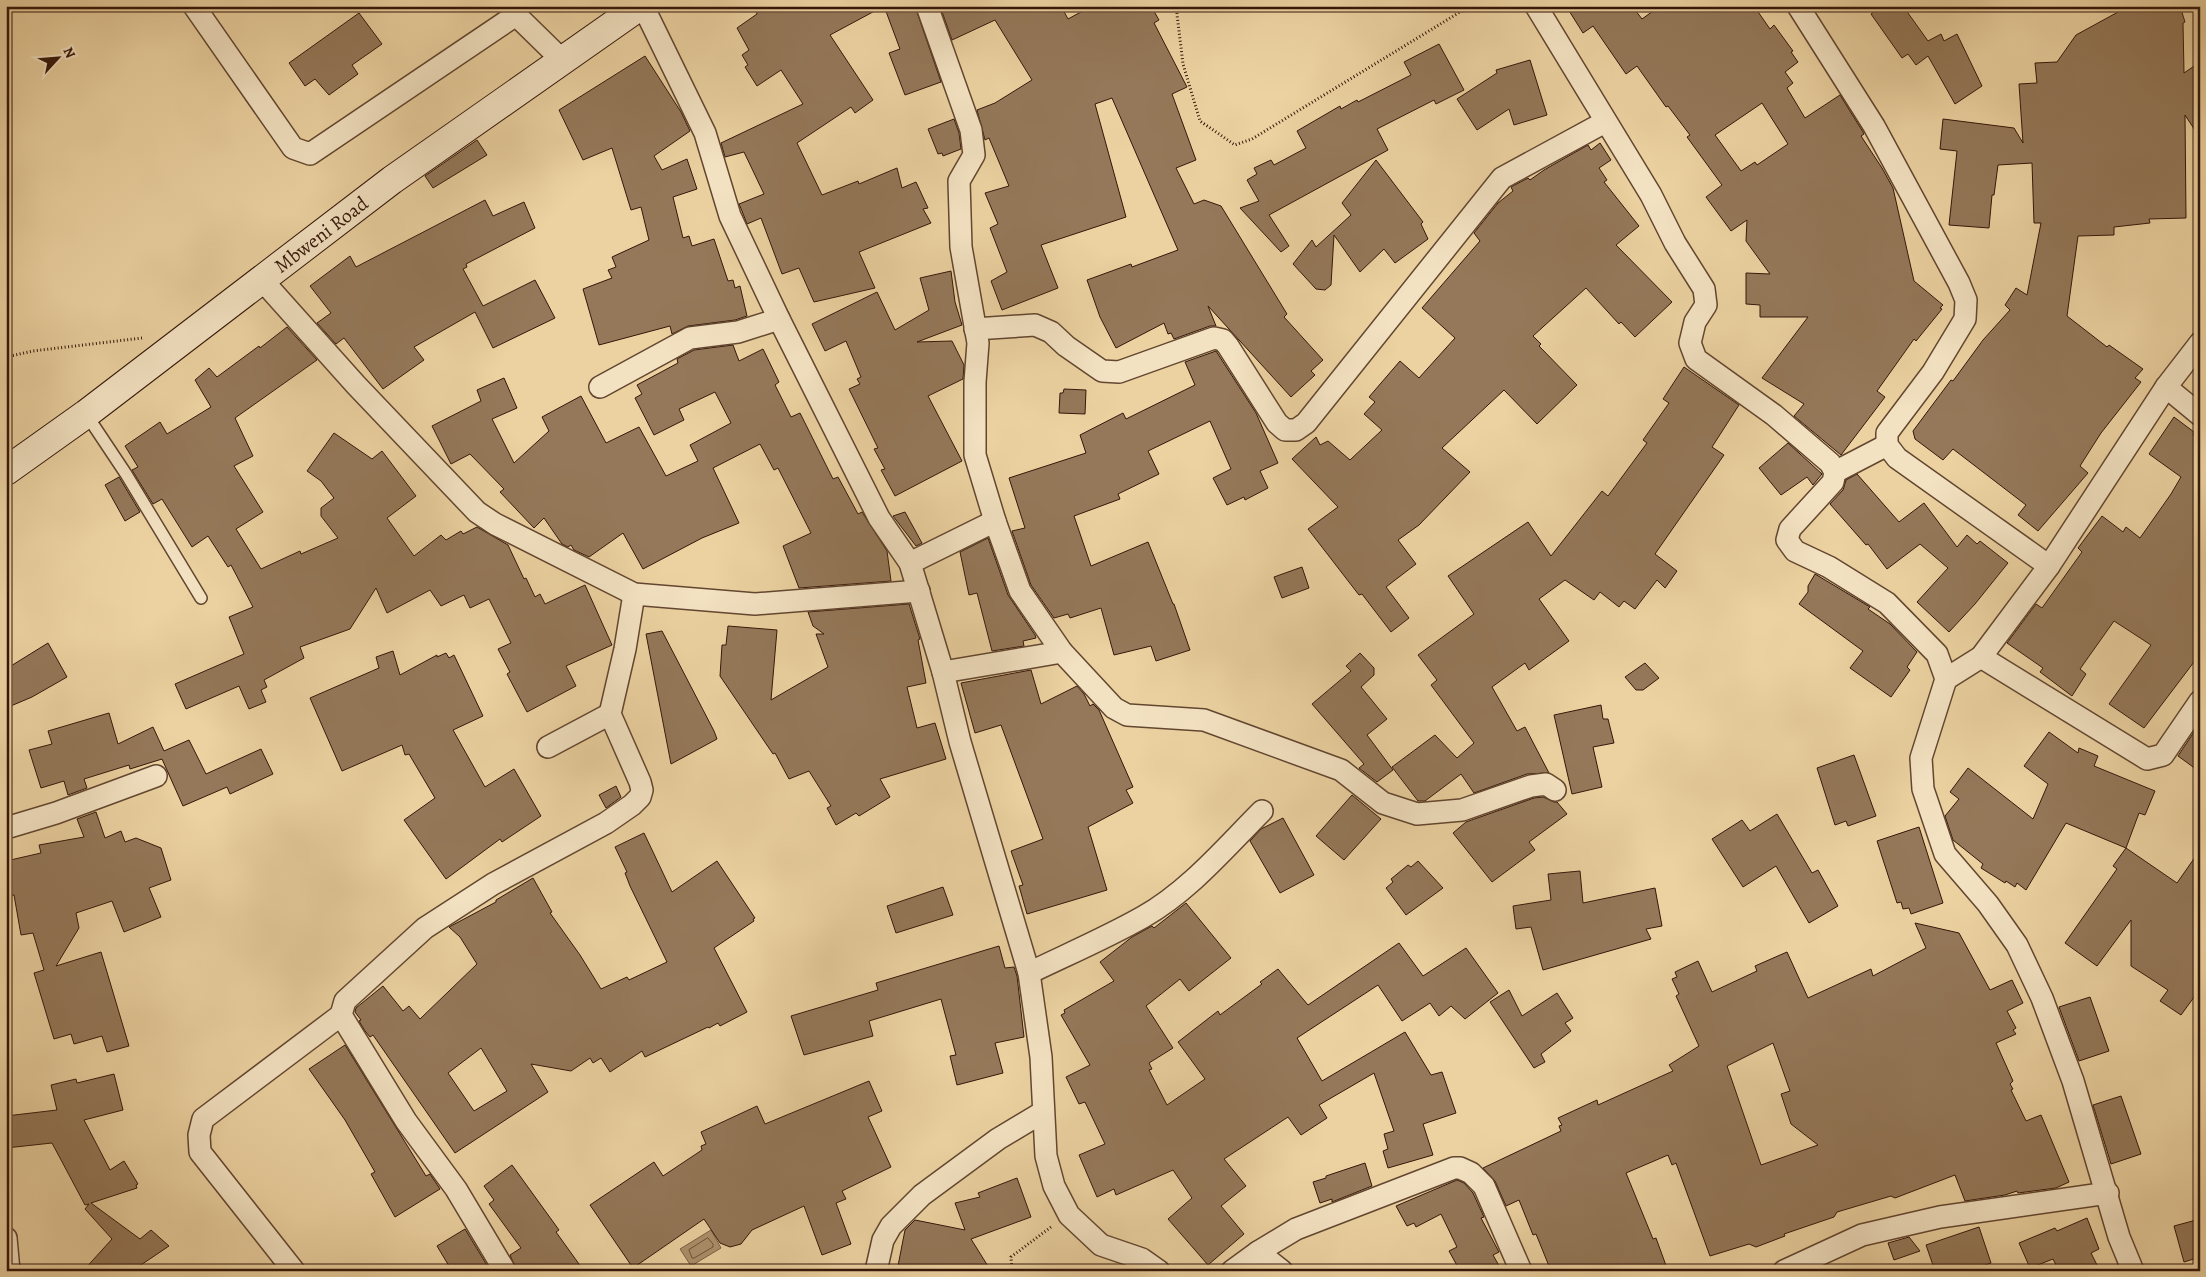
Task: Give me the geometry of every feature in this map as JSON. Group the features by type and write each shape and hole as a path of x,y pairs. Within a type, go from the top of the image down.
{"street":[{"path":"194,6 293,148 310,154 522,11 562,60"},
{"path":"642,6 705,133 730,216 779,319 879,518 910,563 943,672 960,742 1029,973 1040,1057 1046,1156 1054,1186 1069,1215 1101,1245 1142,1260 1158,1271"},
{"name":"Mbweni Road","path":"6,471 86,414 392,180 642,6"},
{"path":"927,6 971,130 974,155 959,181 961,247 978,343 975,382 975,455 995,521 1020,591 1062,652 1114,708 1127,715 1204,720 1341,770 1383,803 1417,814 1462,810 1531,786 1546,784 1555,790"},
{"path":"1536,6 1651,195 1675,243 1704,289 1706,305 1695,322 1690,343 1696,359 1774,415 1830,463 1835,472 1833,482 1790,529 1787,540 1795,551 1829,567 1887,603 1937,654 1946,680 1921,758 1923,789 1945,854 1988,904 2017,945 2042,998 2073,1081 2108,1193 2119,1237 2134,1271"},
{"path":"1798,6 1874,126 1959,283 1966,300 1965,319 1933,372 1887,433 1887,445 1897,458 2049,566"},
{"path":"975,328 1035,325 1051,332 1066,346 1102,371 1118,372 1214,338 1222,340 1228,346 1277,423 1285,430 1296,430 1306,423 1502,178 1605,122"},
{"path":"262,280 356,385 476,512 495,524 634,594 755,604 919,591"},
{"path":"600,387 690,338 738,332 779,319"},
{"path":"1946,680 1981,657 2049,566 2166,387 2200,343"},
{"path":"2166,387 2200,415"},
{"path":"1835,472 1887,445"},
{"path":"910,563 995,521"},
{"path":"294,1271 200,1152 199,1135 203,1119 341,1015 345,1001 424,928 493,884 606,823 640,797 642,790 640,782 610,714 634,594"},
{"path":"943,672 1062,652"},
{"path":"1981,657 2147,759 2163,755 2200,701"},
{"path":"548,747 610,714"},
{"path":"6,828 56,813 156,776"},
{"path":"1029,973 1150,912 1201,872 1262,811"},
{"path":"341,1015 406,1121 456,1189 505,1271"},
{"path":"876,1271 883,1240 891,1226 922,1195 998,1140 1043,1112"},
{"path":"1232,1271 1258,1252 1296,1229 1454,1168 1460,1168 1474,1174 1484,1186 1521,1271"},
{"path":"1784,1271 1862,1234 1940,1217 2108,1193"},
{"path":"6,1238 9,1271"},
{"path":"1258,1252 1282,1271"}],"lane":[{"path":"86,414 126,474 201,598"}],"path":[{"path":"1176,6 1183,64 1200,121 1235,145 1252,139 1460,12 1473,6"},
{"path":"6,357 33,351 147,337"},
{"path":"1012,1271 1011,1256 1069,1215"}],"water":[{"path":"711,1230 721,1248 691,1266 680,1249"}],"building":[{"path":"755,6 884,6 830,35 873,100 855,113 851,107 797,143 822,195 858,181 859,184 897,168 902,188 916,182 928,208 923,209 931,223 859,252 875,288 814,302 799,268 782,274 761,218 747,224 739,204 764,194 744,152 725,157 721,143 803,104 781,70 757,86 745,67 748,65 742,55 749,50 737,28 757,14"},
{"path":"884,6 915,6 941,82 905,95 889,53 900,49"},
{"path":"940,6 1061,6 1068,19 1092,6 1151,6 1159,20 1154,23 1187,87 1172,94 1196,160 1176,168 1194,204 1204,200 1221,206 1287,314 1284,317 1323,360 1311,371 1315,375 1291,397 1208,306 1216,326 1210,326 1174,339 1171,333 1168,334 1164,323 1116,348 1100,317 1087,280 1131,264 1132,267 1178,250 1112,98 1095,104 1126,217 1041,245 1058,288 1002,310 991,281 1007,272 990,228 998,224 985,193 1009,186 989,138 985,140 977,110 995,103 1032,80 995,20 952,40"},
{"path":"1566,6 1632,6 1642,19 1660,6 1754,6 1770,29 1774,25 1793,51 1791,52 1798,62 1785,72 1793,83 1787,88 1805,118 1840,95 1863,132 1864,134 1861,136 1893,188 1914,281 1943,305 1940,308 1942,309 1916,341 1914,339 1877,391 1885,397 1841,455 1794,416 1804,404 1762,378 1808,317 1760,317 1760,305 1746,304 1746,273 1770,274 1746,241 1747,220 1731,231 1706,197 1722,185 1687,137 1690,135 1668,106 1666,107 1637,66 1626,74 1593,26 1583,33","holes":["1762,103 1788,144 1757,165 1755,162 1741,171 1715,135"]},
{"path":"1881,6 1903,6 1928,41 1941,34 1944,41 1957,34 1982,86 1955,104 1928,56 1916,65 1908,54 1902,58 1871,14"},
{"path":"2129,6 2180,6 2185,22 2183,23 2184,73 2200,62 2200,138 2185,115 2186,218 2149,219 2150,223 2114,227 2114,235 2078,236 2067,316 2107,347 2109,345 2143,369 2135,378 2141,382 2101,433 2080,466 2088,473 2038,531 2018,515 2026,505 1953,449 1943,460 1915,439 1913,431 1983,340 2010,310 2005,305 2016,288 2027,295 2041,223 2034,223 2032,163 1998,165 1994,195 1992,195 1989,228 1949,225 1957,151 1940,149 1943,119 2014,128 2023,143 2019,84 2037,83 2035,63 2057,62 2076,35"},
{"path":"359,13 382,44 352,65 358,74 329,95 315,79 305,86 289,63"},
{"path":"1439,44 1464,90 1436,104 1434,100 1377,129 1388,150 1269,215 1289,246 1281,252 1240,208 1259,201 1247,180 1257,174 1254,168 1271,160 1274,165 1306,148 1297,131 1340,106 1341,109 1357,100 1358,102 1411,75 1404,62"},
{"path":"645,56 681,112 690,131 654,156 662,170 687,159 697,189 673,197 683,238 689,236 692,246 714,239 728,281 733,280 735,288 740,286 747,316 735,320 688,326 672,334 670,326 599,345 583,289 612,278 608,270 616,267 612,257 649,240 641,207 631,210 612,148 583,160 559,110"},
{"path":"1530,60 1547,115 1514,125 1509,109 1477,130 1457,99 1497,73 1496,70"},
{"path":"954,119 959,133 961,149 943,156 942,153 938,154 928,129"},
{"path":"477,140 487,155 433,188 425,176"},
{"path":"1600,143 1611,160 1599,168 1607,180 1604,182 1639,226 1616,245 1672,302 1635,337 1621,322 1619,324 1586,288 1533,336 1541,344 1539,346 1577,385 1537,424 1504,390 1442,448 1470,472 1419,525 1398,540 1416,564 1386,587 1409,618 1391,632 1362,594 1359,595 1308,529 1338,507 1292,459 1316,437 1320,445 1328,441 1350,460 1382,430 1364,414 1375,402 1369,397 1400,361 1419,378 1455,338 1422,308 1480,241 1474,233 1498,203 1513,191 1511,187 1528,178 1530,180 1588,145 1591,150"},
{"path":"1376,160 1423,222 1421,224 1428,239 1395,263 1384,249 1360,272 1334,235 1331,285 1325,290 1316,289 1293,264 1312,240 1316,247 1351,215 1342,203"},
{"path":"485,200 493,216 524,202 535,228 466,264 467,267 463,269 483,306 535,280 555,318 493,348 475,312 414,347 424,360 383,389 344,338 336,344 317,323 331,313 310,286 350,256 356,267"},
{"path":"951,271 955,302 962,325 917,342 952,341 964,365 963,379 928,396 962,461 895,496 881,470 885,469 874,449 878,448 849,389 860,384 857,379 861,377 846,341 825,351 812,324 877,292 895,330 929,310 920,278"},
{"path":"287,327 317,360 235,418 253,456 234,466 263,512 236,529 261,569 300,551 301,554 338,538 321,516 321,508 334,498 321,481 307,471 334,433 372,459 382,451 416,496 387,518 414,556 441,535 446,540 461,531 463,534 477,527 508,545 535,597 540,594 545,604 585,585 612,645 566,666 576,686 527,712 507,674 510,672 498,649 511,643 489,599 470,608 464,595 441,606 430,590 387,613 376,588 350,629 300,647 304,658 264,680 267,687 261,690 266,702 249,709 239,686 186,709 175,684 244,654 229,617 253,607 231,565 228,567 208,536 192,547 162,499 153,504 132,470 138,467 125,446 160,422 167,434 211,407 195,380 209,368 217,377"},
{"path":"733,345 739,361 763,349 779,382 775,385 791,417 800,413 833,479 838,477 858,514 862,512 887,551 891,581 799,588 783,546 811,533 778,468 774,470 760,444 713,468 739,523 702,538 643,569 623,533 589,557 574,550 571,545 568,547 562,544 544,518 534,528 500,492 504,489 470,454 451,464 432,426 481,401 477,390 504,378 517,408 492,419 514,463 549,431 542,417 581,396 606,443 639,427 666,476 698,461 690,445 731,423 715,392 679,409 684,420 654,435 635,398 642,394 637,385 678,363 677,359 694,350"},
{"path":"1216,351 1256,413 1278,463 1260,471 1268,488 1245,500 1244,497 1227,505 1213,478 1231,469 1210,421 1148,451 1159,474 1118,494 1120,499 1074,516 1091,566 1148,542 1174,604 1190,650 1156,661 1151,646 1114,655 1101,608 1070,618 1068,614 1054,618 1031,585 1012,531 1025,528 1009,478 1086,453 1080,435 1123,413 1126,419 1195,385 1185,362"},
{"path":"1684,367 1739,405 1712,447 1724,455 1655,554 1677,571 1665,588 1657,580 1635,609 1624,601 1619,607 1600,592 1594,600 1565,580 1539,599 1569,641 1529,670 1525,663 1492,687 1517,731 1525,727 1549,773 1527,774 1474,793 1461,774 1425,801 1418,801 1392,767 1435,735 1457,758 1474,743 1431,685 1437,680 1418,655 1474,614 1448,576 1528,522 1551,556 1602,491 1608,496 1647,443 1643,440 1669,403 1663,399"},
{"path":"1064,389 1086,390 1085,414 1059,413 1060,393 1063,393"},
{"path":"2174,417 2200,439 2200,654 2144,728 2109,704 2151,645 2114,621 2080,669 2086,674 2072,696 2040,672 2043,668 2007,643 2036,604 2042,608 2082,552 2078,548 2102,516 2123,532 2126,527 2140,538 2181,477 2149,454"},
{"path":"1788,443 1822,474 1813,485 1807,477 1781,495 1759,468"},
{"path":"1857,474 1899,522 1924,503 1957,547 1967,535 1977,544 1980,541 2008,563 1975,604 1949,632 1917,602 1948,568 1920,544 1887,569 1868,544 1866,545 1830,504 1843,490 1846,480"},
{"path":"119,477 140,512 125,521 105,485"},
{"path":"905,512 922,543 916,546 893,516"},
{"path":"988,538 1008,595 1036,638 1023,641 1024,646 992,651 977,593 969,595 960,552"},
{"path":"1302,567 1309,588 1282,598 1274,577"},
{"path":"1815,574 1870,607 1868,609 1890,624 1917,652 1907,667 1910,670 1891,697 1850,668 1863,651 1799,604 1808,592 1808,586"},
{"path":"909,604 920,639 918,640 926,683 907,687 917,728 935,723 946,759 880,779 890,797 859,816 856,813 836,825 827,808 831,806 809,771 789,779 775,753 773,754 720,676 722,645 726,645 728,626 777,630 771,700 828,667 816,634 824,634 813,626 808,612"},
{"path":"662,631 717,739 671,764 646,634"},
{"path":"48,643 67,677 32,697 6,708 6,669"},
{"path":"393,651 400,675 437,655 437,657 446,653 449,658 454,655 483,716 453,730 485,787 514,769 541,816 502,842 500,839 446,879 404,820 435,798 409,754 405,755 402,745 342,771 310,698 379,668 376,657"},
{"path":"1360,653 1374,668 1374,675 1361,687 1387,719 1367,735 1393,770 1377,782 1359,768 1364,764 1312,704 1351,671 1346,666"},
{"path":"1645,663 1659,678 1643,690 1636,690 1625,677"},
{"path":"1031,670 1041,704 1077,686 1084,694 1090,706 1093,704 1099,710 1133,787 1126,790 1133,803 1088,827 1107,890 1027,914 1019,886 1023,885 1011,851 1043,839 1001,725 975,733 961,683"},
{"path":"1601,705 1603,719 1608,719 1614,743 1593,747 1602,787 1572,794 1554,715"},
{"path":"109,713 118,744 153,727 164,751 189,740 206,774 261,749 273,774 230,794 227,787 183,806 162,759 130,769 129,765 84,779 87,788 68,795 64,781 41,788 29,750 52,744 48,731"},
{"path":"2200,723 2200,772 2178,756"},
{"path":"2049,732 2078,753 2079,748 2098,756 2094,766 2155,791 2145,815 2139,813 2126,848 2066,823 2026,890 2017,883 2015,887 2006,881 2005,883 1981,868 1983,864 1953,840 1945,816 1959,799 1950,792 1968,768 2033,819 2048,784 2024,766"},
{"path":"1854,755 1876,816 1848,826 1846,821 1835,825 1817,768"},
{"path":"616,786 621,797 606,808 599,795"},
{"path":"1352,795 1381,819 1344,860 1316,836"},
{"path":"1543,797 1557,802 1567,814 1529,842 1535,850 1492,882 1453,833 1466,822 1534,798"},
{"path":"96,812 105,838 121,831 125,842 136,838 161,848 171,880 149,888 161,917 124,932 112,901 76,913 79,928 56,966 101,952 129,1046 107,1052 102,1036 74,1044 71,1034 54,1039 34,973 44,970 33,933 21,935 14,895 6,897 6,861 41,853 39,845 84,837 77,819"},
{"path":"1777,814 1812,873 1818,870 1838,906 1809,923 1776,866 1743,887 1712,839 1742,820 1750,831"},
{"path":"1283,818 1314,875 1280,893 1250,841 1261,829"},
{"path":"1919,827 1943,903 1911,914 1909,908 1903,909 1901,902 1897,903 1877,841"},
{"path":"644,833 672,892 717,861 755,918 753,919 754,921 714,948 747,1012 720,1026 718,1023 708,1027 645,1057 642,1051 610,1072 601,1058 593,1063 590,1058 571,1071 531,1064 548,1092 455,1153 373,1035 370,1037 365,1031 359,1021 361,1020 355,1012 356,1008 383,986 403,1011 409,1006 420,1019 477,964 460,937 449,927 496,902 496,900 533,878 552,912 550,913 580,955 601,989 627,977 629,980 667,962 630,886 625,873 627,872 615,847","holes":["481,1048 507,1091 474,1111 448,1073"]},
{"path":"2126,848 2177,883 2200,850 2200,989 2181,1015 2160,1001 2168,990 2131,966 2131,920 2097,966 2065,943 2117,869 2113,866"},
{"path":"1418,861 1443,888 1406,915 1386,888 1393,882 1391,879 1408,865 1411,867"},
{"path":"1580,871 1583,903 1655,888 1662,926 1646,929 1651,939 1543,970 1531,927 1516,929 1513,906 1551,900 1548,874"},
{"path":"943,887 953,915 896,933 887,906"},
{"path":"1186,903 1231,958 1189,991 1180,979 1146,1006 1173,1048 1149,1063 1152,1069 1149,1070 1167,1105 1205,1079 1178,1042 1218,1011 1220,1015 1262,984 1260,982 1278,969 1308,1005 1399,943 1423,976 1466,948 1498,993 1465,1019 1451,1006 1439,1016 1430,1003 1402,1021 1378,985 1297,1038 1322,1081 1405,1032 1431,1075 1442,1072 1456,1113 1423,1124 1433,1155 1388,1168 1383,1151 1388,1149 1384,1134 1394,1131 1374,1073 1319,1105 1327,1118 1301,1135 1288,1117 1224,1159 1246,1186 1221,1206 1244,1234 1208,1265 1168,1219 1192,1198 1173,1170 1116,1195 1114,1189 1097,1197 1079,1155 1105,1144 1085,1102 1079,1104 1066,1077 1090,1065 1061,1015 1065,1013 1064,1010 1114,981 1100,962 1132,937 1152,926 1154,928"},
{"path":"1915,923 1959,933 1990,990 2012,980 2023,1003 2007,1011 2016,1028 2013,1030 2016,1034 1996,1043 2013,1081 2010,1084 2013,1089 2011,1090 2026,1121 2041,1115 2069,1182 2056,1188 2018,1193 2017,1191 2005,1195 1965,1201 1955,1175 1895,1198 1891,1196 1837,1212 1834,1217 1784,1234 1785,1236 1756,1247 1749,1244 1710,1256 1676,1163 1672,1165 1668,1155 1626,1173 1653,1239 1656,1238 1668,1271 1551,1271 1536,1234 1533,1235 1519,1200 1506,1206 1495,1181 1483,1168 1561,1131 1559,1126 1562,1125 1558,1118 1597,1100 1598,1105 1673,1071 1669,1065 1699,1046 1676,996 1679,994 1672,979 1677,977 1675,972 1698,961 1712,992 1757,971 1755,966 1787,952 1808,998 1871,969 1873,976 1926,948","holes":["1773,1043 1790,1091 1781,1094 1791,1124 1818,1145 1761,1165 1727,1066"]},
{"path":"999,946 1005,968 1014,967 1017,976 1024,1037 995,1043 1003,1073 957,1085 950,1056 956,1055 941,999 869,1021 873,1036 804,1055 791,1016 878,990 876,983"},
{"path":"1509,990 1522,1016 1557,993 1573,1018 1565,1023 1571,1031 1541,1054 1545,1062 1534,1068 1490,1002"},
{"path":"2090,997 2109,1051 2079,1061 2059,1007"},
{"path":"345,1045 426,1176 430,1174 440,1189 395,1217 371,1174 375,1172 345,1120 309,1069"},
{"path":"114,1074 123,1110 84,1120 110,1170 124,1161 138,1184 136,1185 137,1188 91,1203 140,1239 151,1230 169,1246 132,1271 83,1271 112,1239 85,1209 89,1204 85,1205 52,1143 6,1148 6,1116 57,1110 51,1085 76,1079 77,1083"},
{"path":"869,1081 882,1111 868,1117 891,1167 842,1191 846,1199 836,1203 851,1244 822,1255 804,1206 752,1230 741,1244 730,1247 720,1243 704,1219 633,1268 590,1205 654,1162 663,1176 702,1150 701,1146 706,1144 701,1132 757,1106 765,1124"},
{"path":"2121,1096 2141,1154 2111,1164 2093,1105"},
{"path":"1365,1163 1372,1186 1332,1202 1332,1199 1320,1203 1313,1182"},
{"path":"512,1165 559,1230 556,1232 584,1271 517,1271 510,1255 521,1248 489,1204 494,1200 484,1186"},
{"path":"1017,1178 1031,1217 971,1239 991,1271 897,1271 905,1230 915,1220 965,1230 955,1203 980,1197 978,1193"},
{"path":"1457,1180 1464,1183 1473,1193 1484,1217 1481,1218 1499,1252 1493,1255 1502,1271 1460,1271 1449,1251 1457,1247 1441,1214 1416,1227 1414,1223 1407,1226 1396,1206"},
{"path":"2087,1218 2099,1249 2091,1253 2100,1271 2059,1271 2053,1259 2030,1268 2019,1243 2055,1228 2057,1231"},
{"path":"2200,1219 2200,1257 2184,1262 2174,1226"},
{"path":"1979,1227 1991,1263 1968,1271 1935,1271 1926,1245"},
{"path":"465,1229 490,1271 452,1271 437,1246"},
{"path":"1909,1237 1920,1251 1894,1260 1888,1243"}]}
